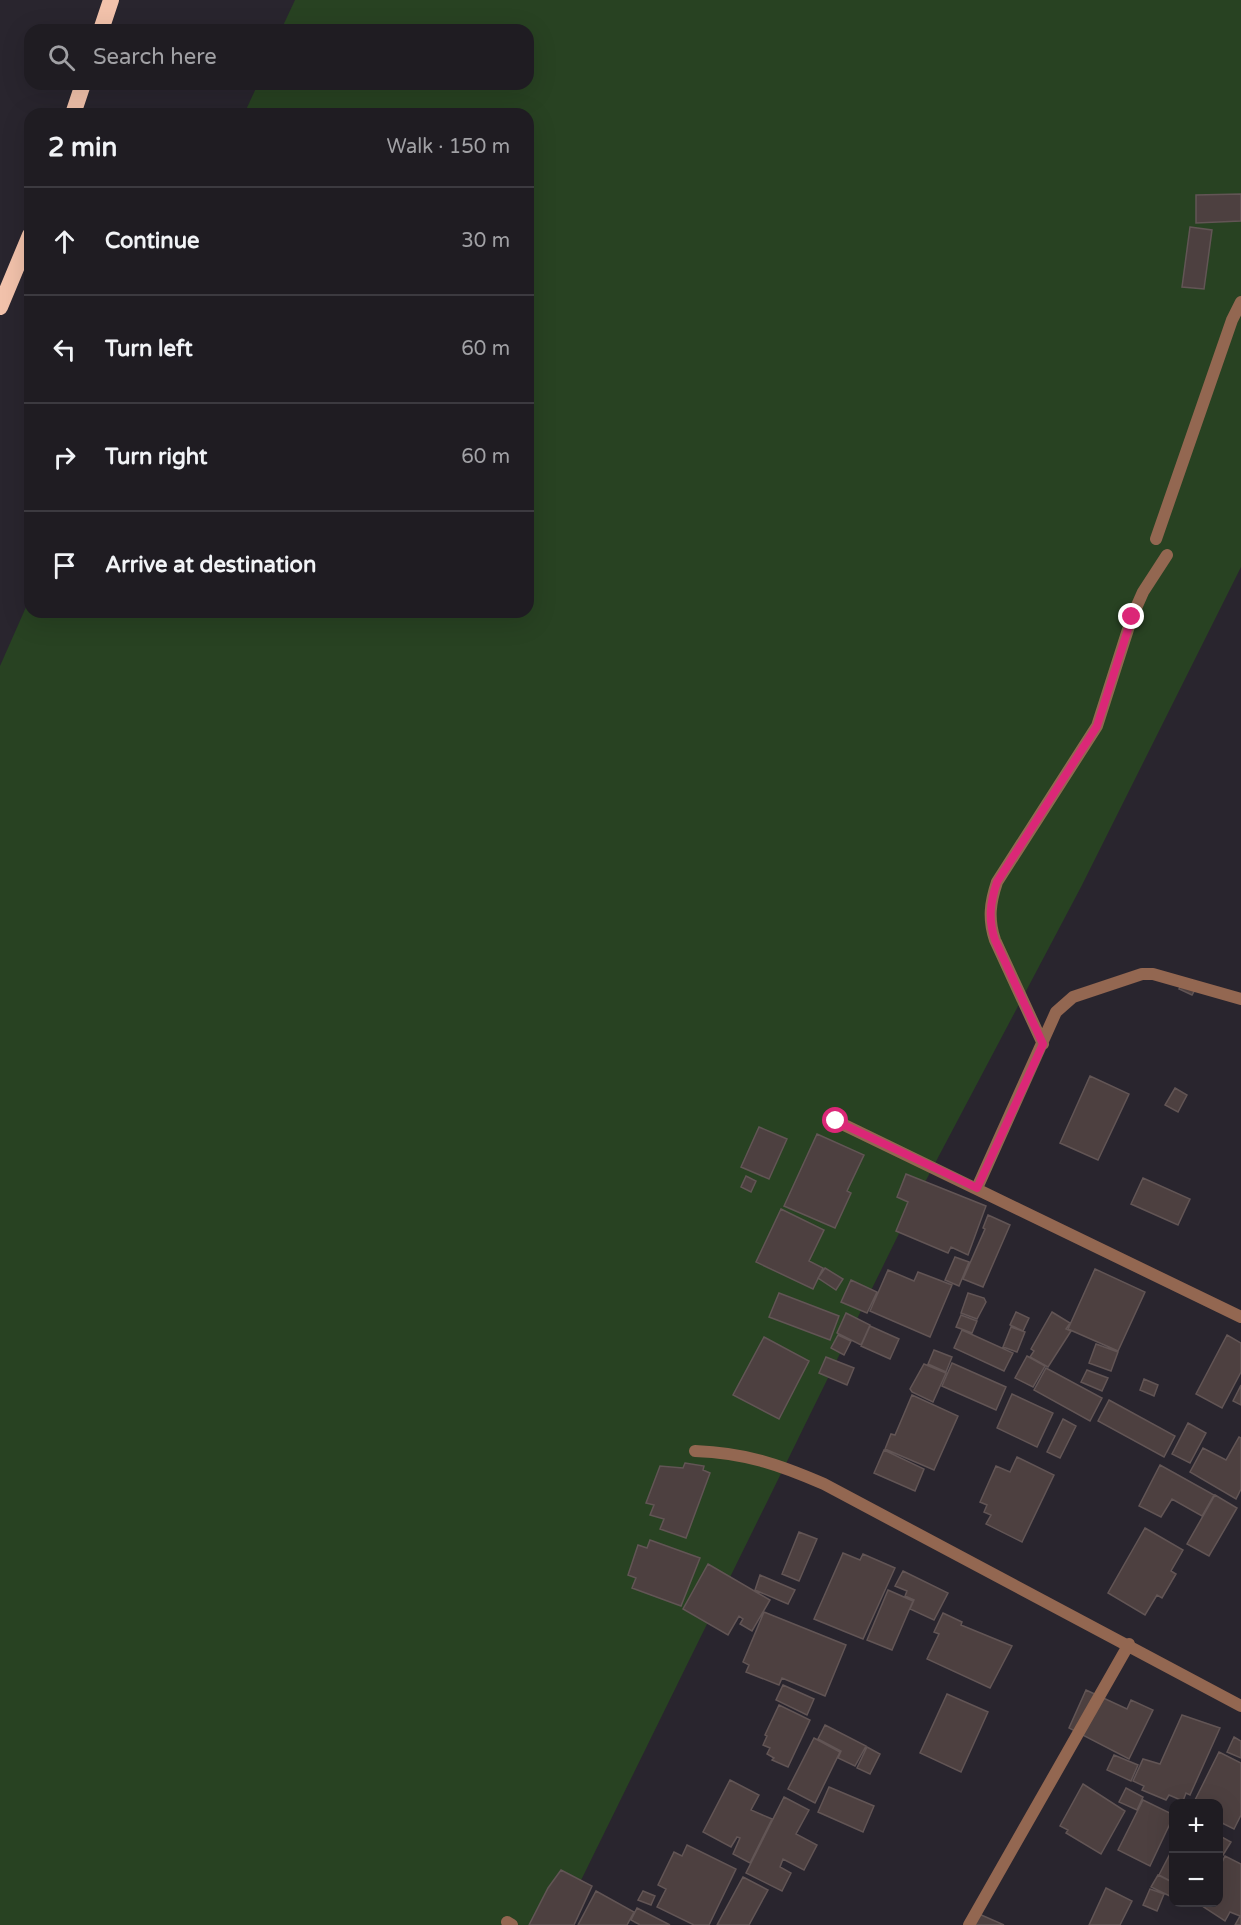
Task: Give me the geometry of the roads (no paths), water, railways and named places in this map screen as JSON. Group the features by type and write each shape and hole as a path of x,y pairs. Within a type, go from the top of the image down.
{"highway":[{"path":"103,24 111,0"},
{"path":"75,108 81,90"},
{"path":"0,307 24,249"}],"street":[{"path":"1156,539 1232,320 1241,302"},
{"path":"1043,1044 995,940 990,925 991,900 997,882 1097,726 1135,611 1167,555"},
{"path":"977,1188 1056,1012 1064,1003 1142,974 1160,975 1241,999"},
{"path":"836,1121 1241,1317"},
{"path":"695,1451 724,1452 775,1463 814,1480 1129,1644 1241,1706"},
{"path":"969,1925 1129,1644"}]}
